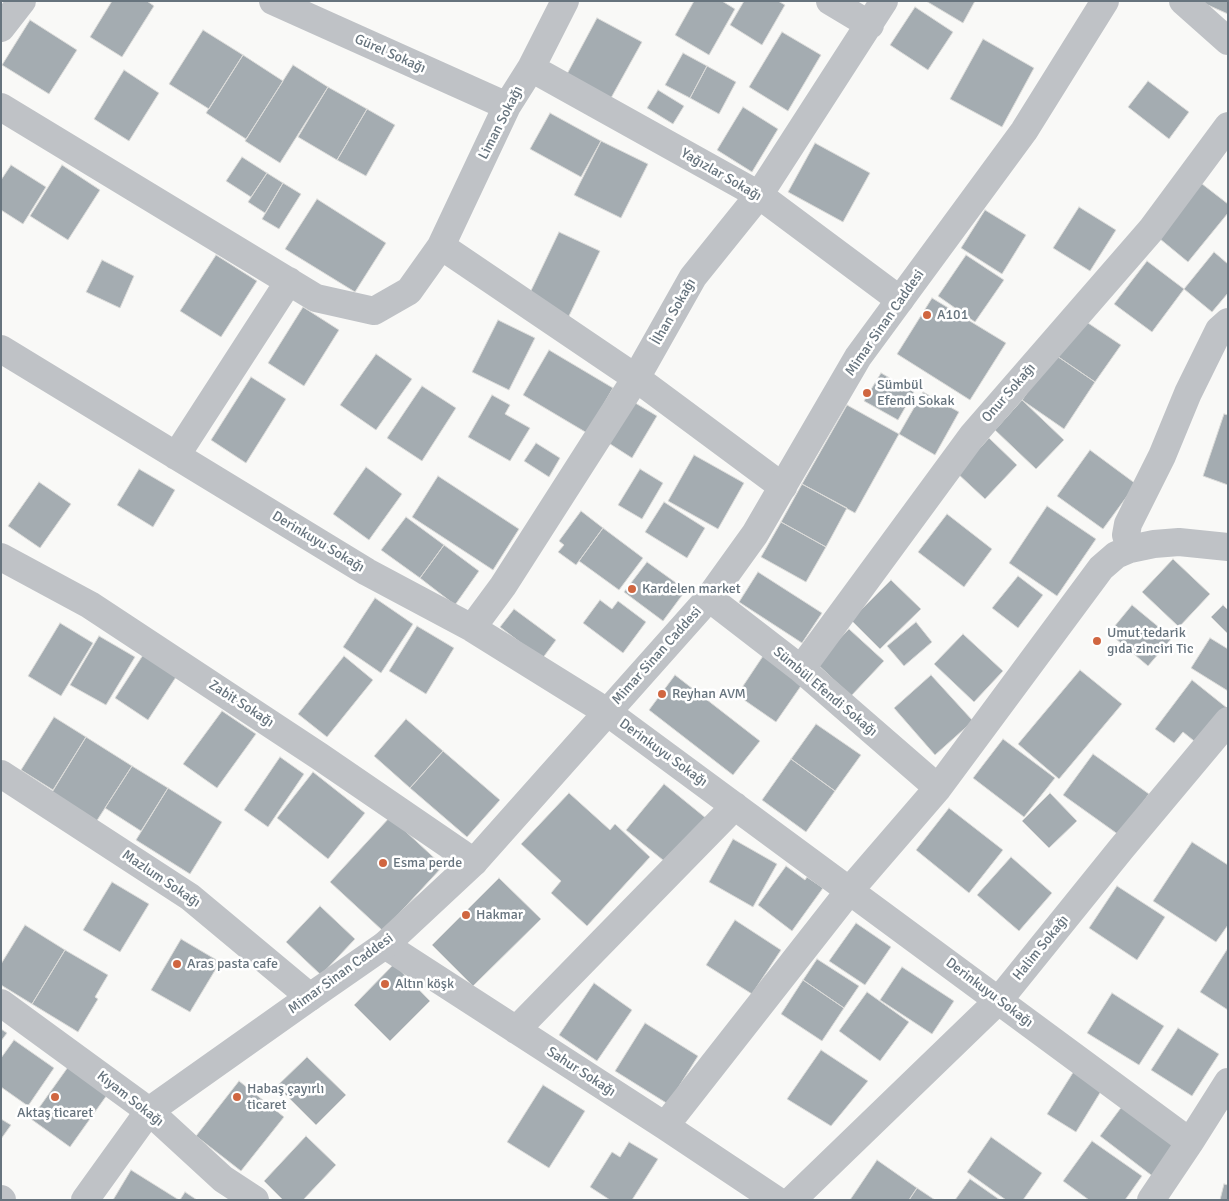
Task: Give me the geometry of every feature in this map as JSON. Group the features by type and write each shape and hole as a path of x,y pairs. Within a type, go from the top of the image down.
{"street":[{"path":"1,28 22,1"},
{"name":"Gürel Sokağı","path":"273,1 507,106"},
{"name":"Liman Sokağı","path":"1,107 316,298 374,310 409,291 441,246 507,106 530,68 564,1"},
{"path":"830,1 870,25"},
{"name":"İlhan Sokağı","path":"472,628 503,586 636,378 693,277 759,195 884,1"},
{"name":"Mimar Sinan Caddesi","path":"85,1200 149,1111 385,945 474,862 709,598 756,534 858,357 1024,131 1105,1"},
{"path":"1183,1 1228,41"},
{"name":"Yağızlar Sokağı","path":"530,68 759,195 900,300"},
{"name":"Onur Sokağı","path":"801,670 972,436 1151,230 1228,126"},
{"path":"441,246 636,378 783,487"},
{"path":"176,456 289,281"},
{"path":"1130,549 1126,535 1128,524 1162,456 1188,393 1219,330 1228,322"},
{"name":"Derinkuyu Sokağı","path":"1,349 367,572 472,628 607,712 1190,1142"},
{"path":"665,1126 850,890 938,788 1101,568 1116,555 1130,549 1154,544 1179,542 1228,547"},
{"name":"Zabit Sokağı","path":"1,557 90,605 319,756 474,862"},
{"name":"Sümbül Efendi Sokağı","path":"709,598 801,670 938,788"},
{"name":"Halim Sokağı","path":"792,1200 999,1000 1228,721"},
{"name":"Mazlum Sokağı","path":"1,774 190,896 310,997"},
{"path":"516,1030 735,806"},
{"name":"Sahur Sokağı","path":"385,945 776,1200"},
{"name":"Kıyam Sokağı","path":"1,1003 149,1111 223,1179 255,1200"},
{"path":"1152,1200 1228,1082"}],"building":[{"path":"112,1 147,1 154,6 122,57 90,37"},
{"path":"694,1 722,1 735,9 709,55 675,35"},
{"path":"744,1 778,1 785,5 762,45 730,25"},
{"path":"926,1 975,1 963,23"},
{"path":"1201,1 1228,1 1228,14 1201,2"},
{"path":"915,7 953,32 928,70 890,45"},
{"path":"597,18 642,42 611,98 567,74"},
{"path":"30,20 77,50 49,94 2,65"},
{"path":"203,30 243,55 209,109 169,84"},
{"path":"782,32 821,55 788,111 749,87"},
{"path":"983,39 1034,68 1002,127 950,99"},
{"path":"683,53 707,66 690,98 665,85"},
{"path":"243,55 283,81 246,139 206,113"},
{"path":"293,65 328,87 280,163 245,141"},
{"path":"707,66 736,82 719,114 690,98"},
{"path":"124,70 159,93 129,141 94,119"},
{"path":"1148,81 1189,112 1169,139 1128,107"},
{"path":"328,87 367,109 337,160 298,137"},
{"path":"658,90 684,106 673,124 647,108"},
{"path":"743,107 778,129 752,172 717,150"},
{"path":"367,109 395,125 366,176 337,160"},
{"path":"550,113 601,141 581,177 530,149"},
{"path":"601,141 648,164 621,218 574,195"},
{"path":"815,143 870,173 843,222 788,192"},
{"path":"242,157 267,173 251,197 226,181"},
{"path":"11,165 46,187 23,224 1,210 1,180"},
{"path":"62,165 100,190 68,240 30,216"},
{"path":"267,173 283,183 265,213 248,202"},
{"path":"1197,180 1228,204 1228,213 1188,262 1154,234"},
{"path":"283,183 301,194 279,229 262,219"},
{"path":"317,199 386,243 355,292 285,249"},
{"path":"1079,207 1116,230 1090,271 1053,248"},
{"path":"985,210 1026,235 1002,274 961,248"},
{"path":"559,232 600,251 568,318 527,299"},
{"path":"1214,252 1228,264 1228,293 1212,312 1184,289"},
{"path":"216,255 257,281 221,337 180,311"},
{"path":"966,255 1004,280 975,322 938,296"},
{"path":"102,260 134,276 120,308 86,292"},
{"path":"1147,261 1184,289 1152,332 1114,304"},
{"path":"932,298 1006,343 970,400 897,354"},
{"path":"303,307 339,330 304,386 268,363"},
{"path":"1079,317 1121,345 1095,382 1054,354"},
{"path":"498,320 535,338 509,390 472,372"},
{"path":"549,350 613,388 587,433 523,395"},
{"path":"376,354 412,379 376,430 340,405"},
{"path":"1054,354 1095,382 1064,429 1022,400"},
{"path":"881,373 914,392 898,420 864,401"},
{"path":"251,377 286,399 246,463 211,440"},
{"path":"422,386 456,408 422,461 387,438"},
{"path":"923,392 959,412 935,455 899,434"},
{"path":"492,395 510,405 505,414 530,428 510,461 468,437"},
{"path":"1022,400 1064,440 1036,469 995,430"},
{"path":"632,401 657,416 632,458 607,442"},
{"path":"847,405 899,434 855,513 802,484"},
{"path":"1224,414 1228,415 1228,485 1203,476"},
{"path":"989,438 1017,465 985,499 957,473"},
{"path":"536,443 560,458 549,477 524,461"},
{"path":"1090,450 1136,484 1103,529 1057,496"},
{"path":"694,455 744,483 718,529 668,501"},
{"path":"366,467 402,494 369,540 333,514"},
{"path":"139,469 175,490 153,527 117,505"},
{"path":"640,469 663,483 642,519 618,505"},
{"path":"438,476 519,529 493,570 412,517"},
{"path":"39,482 71,504 40,548 8,526"},
{"path":"802,484 847,508 826,547 781,522"},
{"path":"664,502 705,528 687,558 645,532"},
{"path":"1047,506 1096,539 1057,596 1009,563"},
{"path":"581,511 603,528 576,565 558,552 564,545 559,541"},
{"path":"947,514 992,549 964,587 918,552"},
{"path":"406,517 444,545 420,578 381,550"},
{"path":"781,522 826,547 806,582 761,557"},
{"path":"603,528 643,558 619,590 579,561"},
{"path":"444,545 479,571 455,605 420,578"},
{"path":"1173,559 1210,594 1179,627 1142,592"},
{"path":"647,562 686,590 663,621 624,592"},
{"path":"758,572 822,613 802,643 739,602"},
{"path":"1018,576 1043,595 1018,628 992,608"},
{"path":"891,580 921,609 880,649 851,620"},
{"path":"375,598 413,624 381,673 343,647"},
{"path":"600,600 612,609 618,601 646,622 623,653 583,623"},
{"path":"1132,605 1172,638 1148,666 1109,633"},
{"path":"1223,605 1228,610 1228,634 1211,617"},
{"path":"514,609 556,640 542,659 500,627"},
{"path":"916,622 932,642 904,666 887,646"},
{"path":"60,623 93,643 61,696 28,676"},
{"path":"417,626 454,648 426,694 389,671"},
{"path":"849,629 884,661 851,696 816,663"},
{"path":"963,634 1003,671 974,702 934,664"},
{"path":"99,636 135,657 106,705 70,685"},
{"path":"1210,638 1228,649 1228,691 1191,668"},
{"path":"145,652 178,674 148,720 115,698"},
{"path":"344,656 373,680 327,737 298,714"},
{"path":"763,656 803,683 776,722 737,695"},
{"path":"1080,670 1122,704 1059,779 1018,744"},
{"path":"675,675 760,741 733,775 649,710"},
{"path":"931,675 973,721 935,755 894,708"},
{"path":"1192,680 1227,708 1199,745 1183,732 1174,743 1155,729"},
{"path":"222,711 256,734 217,788 183,764"},
{"path":"54,717 86,737 53,790 21,770"},
{"path":"406,719 443,751 410,788 374,756"},
{"path":"816,724 861,755 835,791 791,759"},
{"path":"86,737 132,766 96,822 51,794"},
{"path":"1003,739 1055,778 1024,817 973,778"},
{"path":"443,751 500,800 467,837 410,788"},
{"path":"1093,754 1149,794 1119,835 1063,795"},
{"path":"280,757 304,774 268,827 244,810"},
{"path":"791,759 835,791 806,832 762,800"},
{"path":"132,766 168,788 141,831 105,808"},
{"path":"313,772 365,813 328,859 277,818"},
{"path":"664,784 707,819 669,865 626,830"},
{"path":"168,788 222,822 190,874 136,840"},
{"path":"569,793 610,830 615,824 650,857 587,926 551,893 561,881 521,844"},
{"path":"1050,793 1077,821 1049,848 1022,821"},
{"path":"949,808 1003,850 969,893 916,850"},
{"path":"390,817 443,866 383,931 330,882"},
{"path":"733,839 777,864 753,907 709,882"},
{"path":"1192,842 1228,865 1228,925 1216,942 1153,901"},
{"path":"1011,857 1052,893 1019,931 977,895"},
{"path":"786,866 805,880 807,877 823,888 792,931 758,905"},
{"path":"499,878 541,919 473,986 432,945"},
{"path":"112,882 149,904 120,952 83,930"},
{"path":"1117,886 1165,917 1137,960 1089,928"},
{"path":"320,906 355,939 321,975 286,942"},
{"path":"735,920 781,950 752,994 706,965"},
{"path":"856,923 891,947 865,985 829,961"},
{"path":"25,925 65,950 32,1004 1,985 1,964"},
{"path":"181,939 220,962 190,1012 151,990"},
{"path":"1228,948 1228,1010 1200,992"},
{"path":"65,950 108,975 95,997 98,999 78,1032 32,1004"},
{"path":"817,959 859,986 844,1008 803,980"},
{"path":"394,964 430,1001 390,1041 354,1005"},
{"path":"902,967 954,1001 932,1034 880,1000"},
{"path":"803,980 844,1008 822,1041 781,1014"},
{"path":"594,983 632,1010 597,1061 559,1035"},
{"path":"867,992 909,1022 880,1061 839,1031"},
{"path":"1112,993 1164,1026 1139,1065 1087,1033"},
{"path":"645,1023 698,1056 668,1104 615,1071"},
{"path":"1178,1028 1219,1054 1192,1096 1151,1070"},
{"path":"1,1029 7,1033 1,1041"},
{"path":"14,1040 54,1068 28,1106 1,1087 1,1058"},
{"path":"821,1050 868,1081 831,1126 787,1099"},
{"path":"307,1057 346,1095 316,1125 277,1086"},
{"path":"68,1067 107,1095 70,1147 31,1119"},
{"path":"1074,1071 1103,1088 1076,1132 1047,1114"},
{"path":"239,1081 284,1117 241,1171 196,1136"},
{"path":"543,1085 585,1111 549,1168 507,1142"},
{"path":"1123,1105 1179,1147 1155,1178 1100,1136"},
{"path":"1,1119 11,1125 1,1139"},
{"path":"306,1136 336,1165 303,1200 283,1200 264,1181"},
{"path":"991,1137 1042,1173 1023,1200 1006,1200 967,1172"},
{"path":"1092,1141 1142,1176 1125,1200 1089,1200 1063,1181"},
{"path":"629,1142 658,1159 632,1200 610,1200 590,1187 612,1152 620,1157"},
{"path":"877,1160 917,1188 909,1200 850,1200"},
{"path":"131,1170 179,1200 113,1200"},
{"path":"970,1179 1000,1200 955,1200"},
{"path":"1224,1184 1228,1185 1228,1200 1220,1200"},
{"path":"917,1188 935,1200 909,1200"},
{"path":"185,1192 197,1200 180,1200"}],"place":[{"name":"A101","path":"927,315"},
{"name":"Sümbül Efendi Sokak","path":"867,393"},
{"name":"Kardelen market","path":"632,589"},
{"name":"Umut tedarik gıda zinciri Tic","path":"1097,641"},
{"name":"Reyhan AVM","path":"662,694"},
{"name":"Esma perde","path":"383,863"},
{"name":"Hakmar","path":"466,915"},
{"name":"Aras pasta cafe","path":"177,964"},
{"name":"Altın köşk","path":"385,984"},
{"name":"Aktaş ticaret","path":"55,1097"},
{"name":"Habaş çayırlı ticaret","path":"237,1097"}]}
